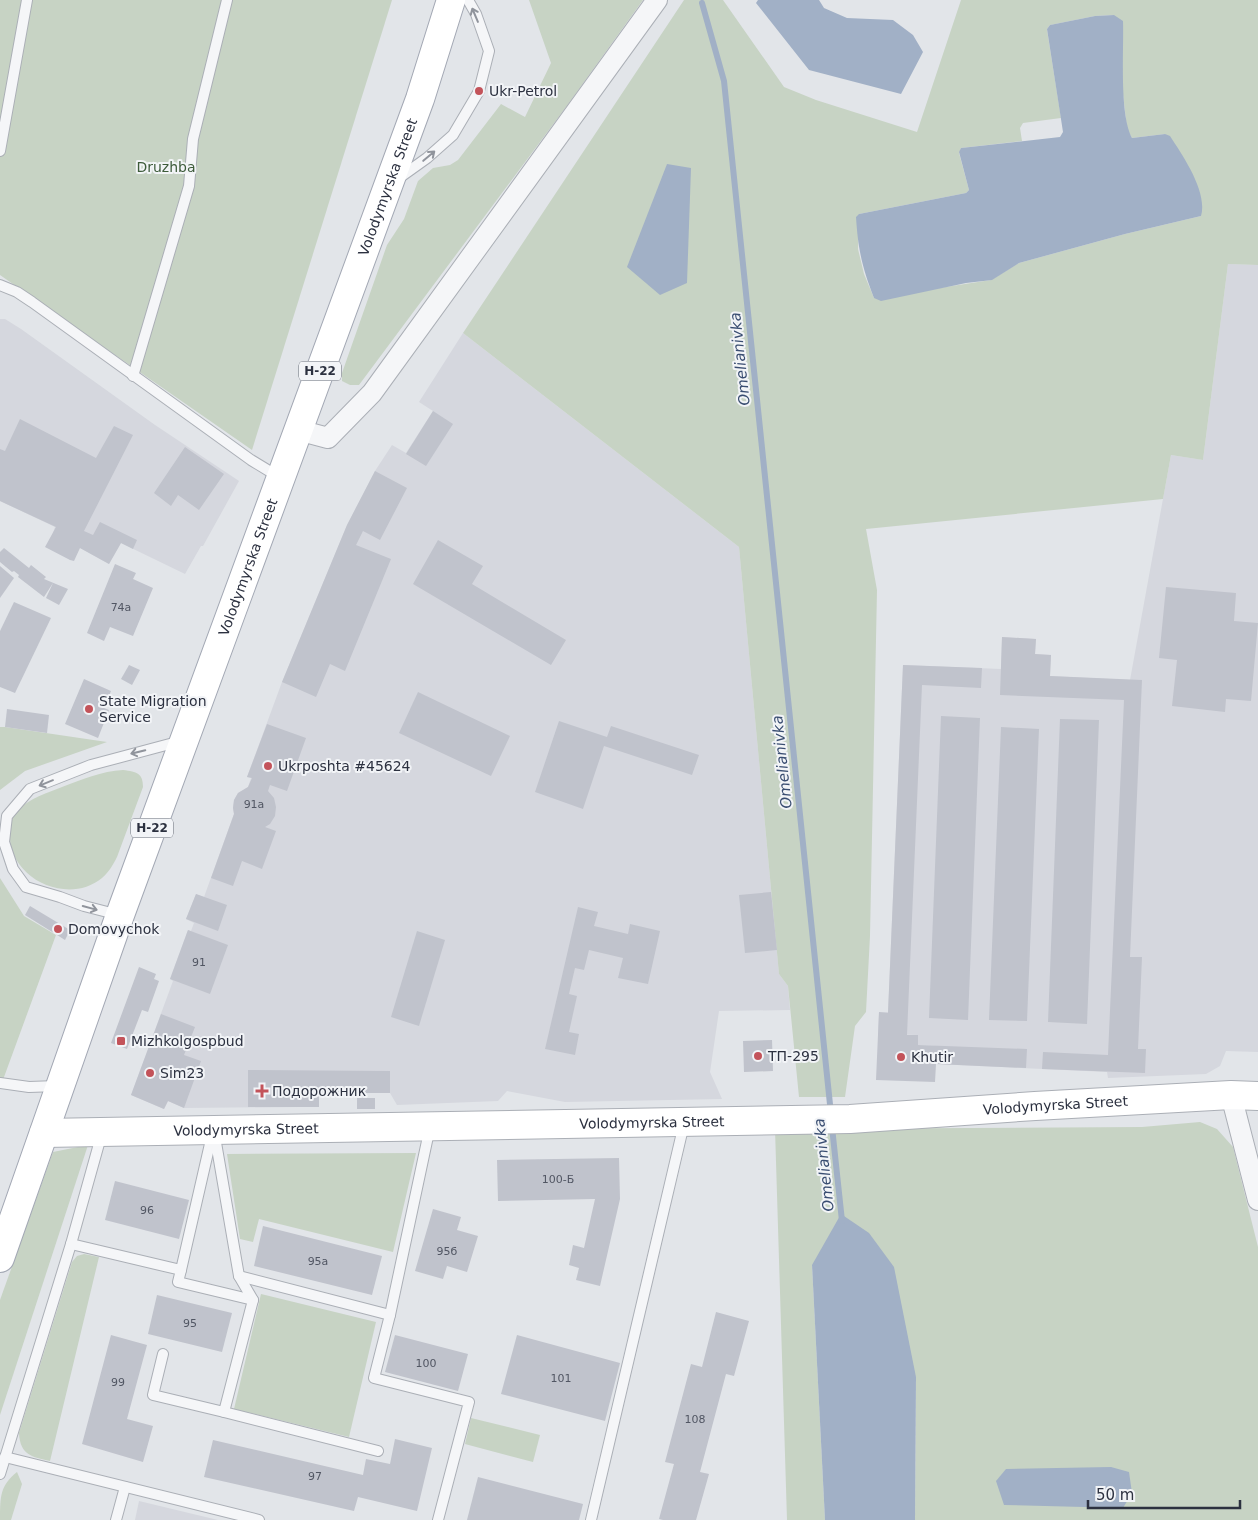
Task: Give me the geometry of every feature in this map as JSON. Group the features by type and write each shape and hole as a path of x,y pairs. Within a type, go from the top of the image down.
{"main road":[{"name":"Volodymyrska Street","path":"0,1258 120,915 390,184 420,99 451,0"},
{"name":"Volodymyrska Street","path":"44,1134 838,1119 1258,1096"}],"street":[{"path":"298,430 328,438 372,393 658,0"},
{"path":"1231,1096 1258,1200"}],"lane":[{"path":"0,151 27,0"},
{"path":"133,376 188,186 193,139 227,0"},
{"path":"390,184 427,158 453,135 479,91 489,52 476,14 468,0"},
{"path":"0,285 17,292 32,302 251,460 280,478"},
{"path":"120,915 84,906 26,887 13,868 4,842 7,816 30,789 91,764 184,741"},
{"path":"0,1083 29,1088 61,1085"},
{"path":"591,1520 684,1121"},
{"path":"431,1126 390,1315 374,1378 469,1402 438,1520"},
{"path":"214,1130 178,1282 252,1300"},
{"path":"214,1130 239,1276 252,1300 224,1412"},
{"path":"0,1474 71,1244 102,1132"},
{"path":"71,1244 181,1270"},
{"path":"239,1276 390,1315"},
{"path":"164,1354 153,1395 378,1451"},
{"path":"5,1457 259,1520"},
{"path":"116,1520 124,1487"}],"shaded area":[{"path":"1228,264 1258,265 1258,1052 1226,1051 1220,1066 1206,1074 1108,1078 1107,1072 936,1064 937,1046 918,1045 918,1035 878,1034 879,1012 888,1012 903,665 1001,669 1002,637 1036,639 1035,654 1051,655 1050,676 1130,680 1171,455 1203,460"},
{"path":"0,319 5,319 21,329 155,425 239,481 203,546 201,546 185,574 121,543 109,564 53,533 55,527 0,501"},
{"name":"Mizhkolgospbud","path":"463,333 739,547 779,974 788,986 790,1010 719,1011 710,1072 722,1099 565,1102 507,1091 498,1101 397,1105 390,1093 299,1093 299,1107 184,1108 168,1101 164,1109 131,1095 173,981 170,979 188,930 191,931 194,923 186,919 196,894 204,897 234,814 234,800 238,793 248,787 251,778 247,777 282,682 347,525 375,471 392,445 406,453 433,411 419,402"},
{"path":"139,1501 218,1520 135,1520"}],"green space":[{"name":"Druzhba","path":"0,0 392,0 252,450 0,275"},
{"path":"529,0 643,0 566,107 359,385 350,385 342,381 342,373 387,245 404,219 418,181 433,168 450,165 458,160 501,104 525,117 551,63"},
{"path":"684,0 723,0 784,87 816,100 917,132 961,0 1258,0 1258,265 1228,264 1203,460 1171,455 1163,499 866,529 877,590 870,936 866,1012 855,1026 845,1097 799,1097 788,986 779,974 739,547 463,333","holes":["1114,15 1127,129 1132,138 1165,134 1201,216 1125,234 1019,263 991,280 874,298 864,274 858,249 859,214 966,193 969,190 959,153 961,148 1022,141 1020,128 1023,123 1061,118 1047,29 1050,25 1095,16"]},
{"path":"0,727 107,742 25,771 0,790"},
{"path":"123,770 138,774 142,779 143,787 117,857 107,873 88,886 72,889 56,888 41,882 28,873 17,861 11,847 10,830 13,817 18,810 33,799 62,787 99,774"},
{"path":"0,878 24,916 56,935 0,1088"},
{"path":"1200,1122 1217,1129 1233,1147 1258,1247 1258,1520 915,1520 916,1377 812,1265 825,1520 787,1520 775,1129 1142,1127"},
{"path":"88,1145 0,1415 0,1300 53,1152"},
{"path":"416,1153 393,1252 259,1219 253,1242 240,1239 227,1154"},
{"path":"84,1254 99,1257 50,1461 28,1454 22,1446 19,1433 72,1262 77,1256"},
{"path":"261,1294 376,1322 349,1437 234,1409"},
{"path":"471,1418 540,1435 533,1462 465,1444"},
{"path":"17,1472 22,1484 11,1520 0,1520 2,1492 7,1482"}],"water":[{"path":"758,0 819,0 824,8 847,18 893,20 913,35 923,52 901,94 809,70 756,3"},
{"path":"1114,15 1123,21 1125,114 1132,138 1165,134 1170,136 1198,185 1202,206 1201,216 1125,234 1019,263 992,280 966,283 881,301 874,298 861,258 856,217 859,214 966,193 969,190 959,152 961,148 1060,137 1063,132 1047,29 1050,25 1095,16"},
{"path":"667,164 691,168 687,283 660,295 627,267"},
{"path":"841,1214 869,1233 894,1267 916,1377 915,1520 825,1520 812,1265"},
{"path":"1111,1467 1129,1472 1132,1493 1123,1508 1004,1505 996,1481 1006,1469"}],"building":[{"path":"433,411 453,424 426,466 406,454"},
{"path":"20,419 96,458 114,426 133,435 84,531 93,535 100,522 137,540 133,549 121,543 109,564 80,548 74,561 70,560 45,547 56,527 0,501 0,449 5,451"},
{"path":"185,447 224,474 199,510 178,495 171,506 154,493"},
{"path":"375,471 407,488 380,540 363,531 356,545 391,559 345,671 330,664 316,697 282,682 347,525"},
{"path":"438,540 483,566 472,584 566,640 551,665 413,584"},
{"path":"4,548 29,568 31,565 46,577 44,579 68,589 59,605 46,598 53,583 44,597 18,577 19,575 14,571 12,572 0,562 0,552"},
{"path":"115,564 136,573 133,579 153,588 133,636 110,627 104,641 87,633"},
{"path":"0,566 14,578 0,598"},
{"path":"1166,587 1236,593 1234,621 1258,623 1251,701 1226,699 1225,712 1172,706 1177,660 1159,658"},
{"path":"14,602 51,618 15,693 0,687 0,631"},
{"path":"1002,637 1036,639 1035,654 1051,655 1050,676 1142,680 1130,957 1142,957 1138,1049 1146,1049 1145,1073 1042,1069 1043,1052 1108,1055 1124,700 1000,695"},
{"path":"129,665 140,670 132,685 121,679"},
{"path":"903,665 982,668 981,688 922,685 907,1035 918,1035 918,1045 1027,1049 1026,1068 936,1064 935,1082 876,1080 879,1012 888,1013"},
{"name":"State Migration Service","path":"84,679 111,691 104,708 109,710 98,738 65,724"},
{"path":"418,692 510,736 491,776 399,733"},
{"path":"7,709 49,715 47,733 5,727"},
{"path":"941,716 980,718 968,1020 929,1018"},
{"path":"1060,719 1099,720 1087,1024 1048,1022"},
{"path":"559,721 607,737 611,726 699,755 692,775 604,746 583,809 535,792"},
{"path":"267,724 306,738 287,791 270,785 268,791 274,798 275,816 270,824 265,827 276,831 262,869 242,861 233,886 211,878 234,814 234,800 238,793 248,787 252,778 247,777"},
{"path":"1001,727 1039,729 1027,1021 989,1020"},
{"path":"771,892 777,950 745,953 739,895"},
{"path":"196,894 227,905 218,931 186,919"},
{"path":"30,906 70,930 65,940 25,915"},
{"path":"578,907 598,912 594,926 628,934 630,924 660,931 648,984 618,978 623,958 589,950 584,970 575,968 569,994 577,996 569,1032 579,1034 575,1055 545,1049"},
{"path":"188,930 228,945 210,994 170,979"},
{"path":"417,931 445,940 419,1026 391,1017"},
{"path":"139,967 156,974 154,979 159,981 148,1012 142,1010 127,1049 111,1043"},
{"path":"161,1014 195,1027 184,1055 201,1061 184,1108 168,1101 164,1109 131,1095"},
{"name":"ТП-295","path":"772,1040 773,1071 744,1072 743,1041"},
{"path":"248,1070 390,1071 390,1093 299,1093 319,1094 319,1107 248,1107"},
{"path":"357,1098 375,1098 375,1109 357,1109"},
{"path":"619,1158 620,1199 600,1286 576,1280 579,1268 569,1265 573,1245 584,1248 595,1199 498,1201 497,1160"},
{"path":"115,1181 189,1200 179,1239 105,1220"},
{"path":"433,1209 461,1217 457,1230 478,1236 467,1272 447,1266 443,1279 415,1271"},
{"path":"263,1226 382,1256 372,1295 254,1266"},
{"path":"157,1295 232,1313 222,1352 148,1334"},
{"path":"716,1312 749,1321 734,1376 726,1374 700,1472 709,1474 696,1520 659,1519 674,1464 665,1462 691,1364 702,1367"},
{"path":"111,1335 147,1345 127,1419 153,1426 143,1462 82,1444"},
{"path":"395,1335 468,1354 458,1391 385,1372"},
{"path":"517,1335 620,1363 605,1421 501,1394"},
{"path":"395,1439 432,1448 417,1511 358,1497 354,1511 204,1477 213,1440 363,1475 366,1459 390,1464"},
{"path":"478,1477 583,1504 579,1520 467,1520"}],"waterway":[{"name":"Omelianivka","path":"702,3 724,81 831,1114"},
{"name":"Omelianivka","path":"832,1127 842,1221"}],"place":[{"name":"Ukr-Petrol","path":"479,91"},
{"name":"State Migration Service","path":"89,709"},
{"name":"Ukrposhta #45624","path":"268,766"},
{"name":"Domovychok","path":"58,929"},
{"name":"Mizhkolgospbud","path":"121,1041"},
{"name":"ТП-295","path":"758,1056"},
{"name":"Khutir","path":"901,1057"},
{"name":"Sim23","path":"150,1073"},
{"name":"Подорожник","path":"262,1091"}]}
